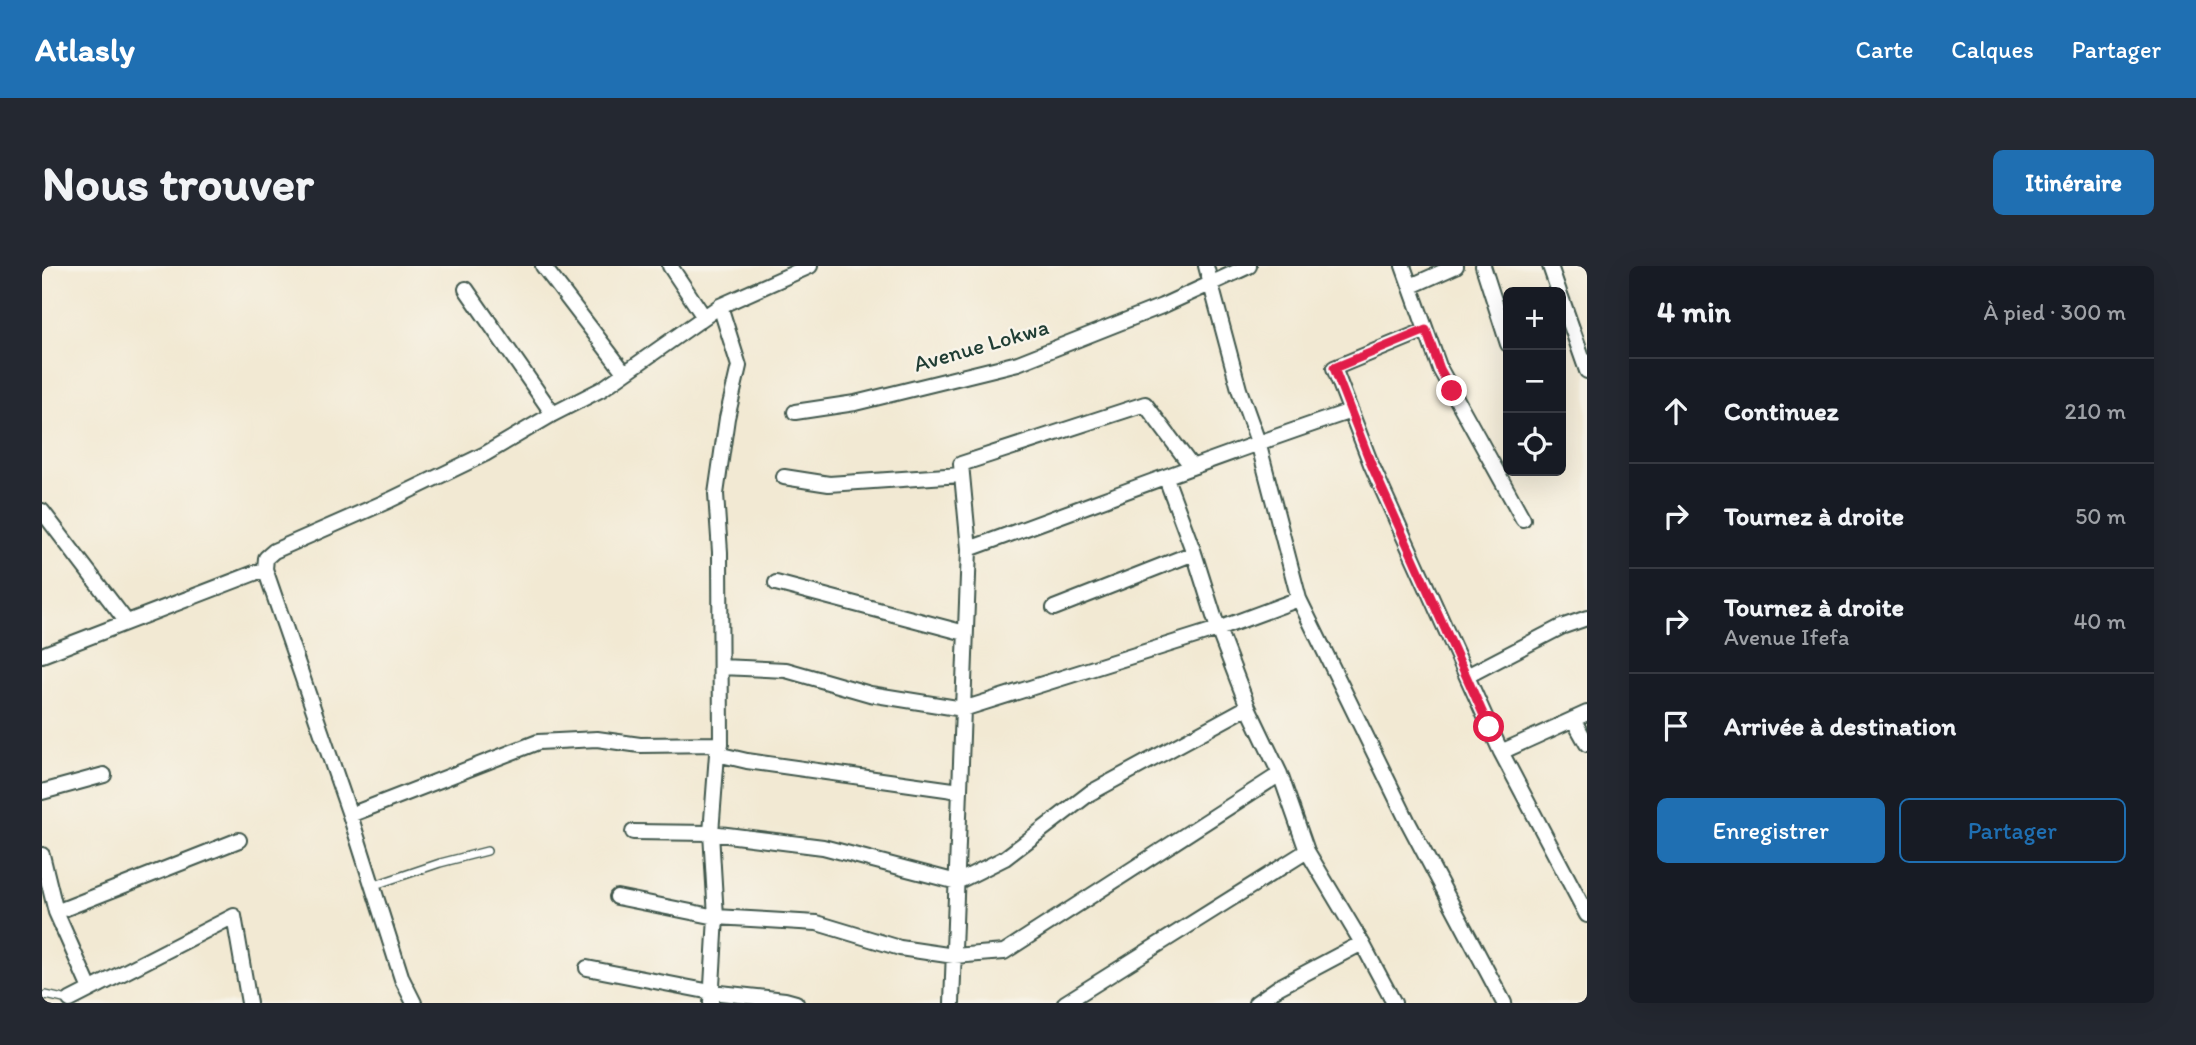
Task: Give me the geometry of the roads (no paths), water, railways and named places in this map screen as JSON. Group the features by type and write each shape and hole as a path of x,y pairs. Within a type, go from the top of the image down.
{"street":[{"path":"543,266 624,372"},
{"path":"670,266 704,317"},
{"path":"1206,266 1239,389 1258,442 1300,599 1408,821 1504,1003"},
{"name":"Avenue Lokwa","path":"795,412 855,404 1018,363 1162,306 1249,266"},
{"path":"1403,266 1440,369 1523,520"},
{"path":"1410,286 1456,266"},
{"path":"1483,266 1503,328"},
{"path":"1550,266 1557,287"},
{"path":"414,1003 401,979 350,815 265,569 266,558 274,551 390,500 485,454 602,388 720,306 800,268"},
{"path":"466,289 553,414"},
{"path":"711,998 716,917 711,833 719,749 721,667 720,552 716,494 727,418 739,366 720,306"},
{"path":"1566,311 1587,371"},
{"path":"1426,330 1334,368 1371,464 1501,752 1587,915"},
{"path":"952,1003 969,550 961,464 1145,404 1192,467"},
{"path":"969,550 1258,442 1351,411"},
{"path":"784,477 829,484 961,475"},
{"path":"1166,478 1218,629 1248,706 1280,774 1307,851 1394,1003"},
{"path":"42,511 127,621"},
{"path":"1054,608 1194,553"},
{"path":"42,655 265,569"},
{"path":"776,583 965,633"},
{"path":"721,667 786,670 870,694 963,709 1218,629 1300,599"},
{"path":"1467,676 1561,627 1587,618"},
{"path":"633,832 711,833 823,847 957,882 1005,858 1090,793 1248,706"},
{"path":"1501,752 1580,716 1587,744"},
{"path":"350,815 538,742 597,739 640,745 719,749 747,761 960,790"},
{"path":"617,897 716,917 817,923 900,948 954,956 1004,952 1280,774"},
{"path":"42,792 104,775"},
{"path":"56,912 239,840"},
{"path":"1065,1003 1307,851"},
{"path":"42,855 56,912 90,989"},
{"path":"72,1001 90,989 234,916 249,1003"},
{"path":"1256,1003 1279,987 1362,943"},
{"path":"587,968 711,998 785,1000 796,1003"}],"lane":[{"path":"372,886 440,863 487,851"},
{"path":"42,997 46,995 72,1001"}]}
